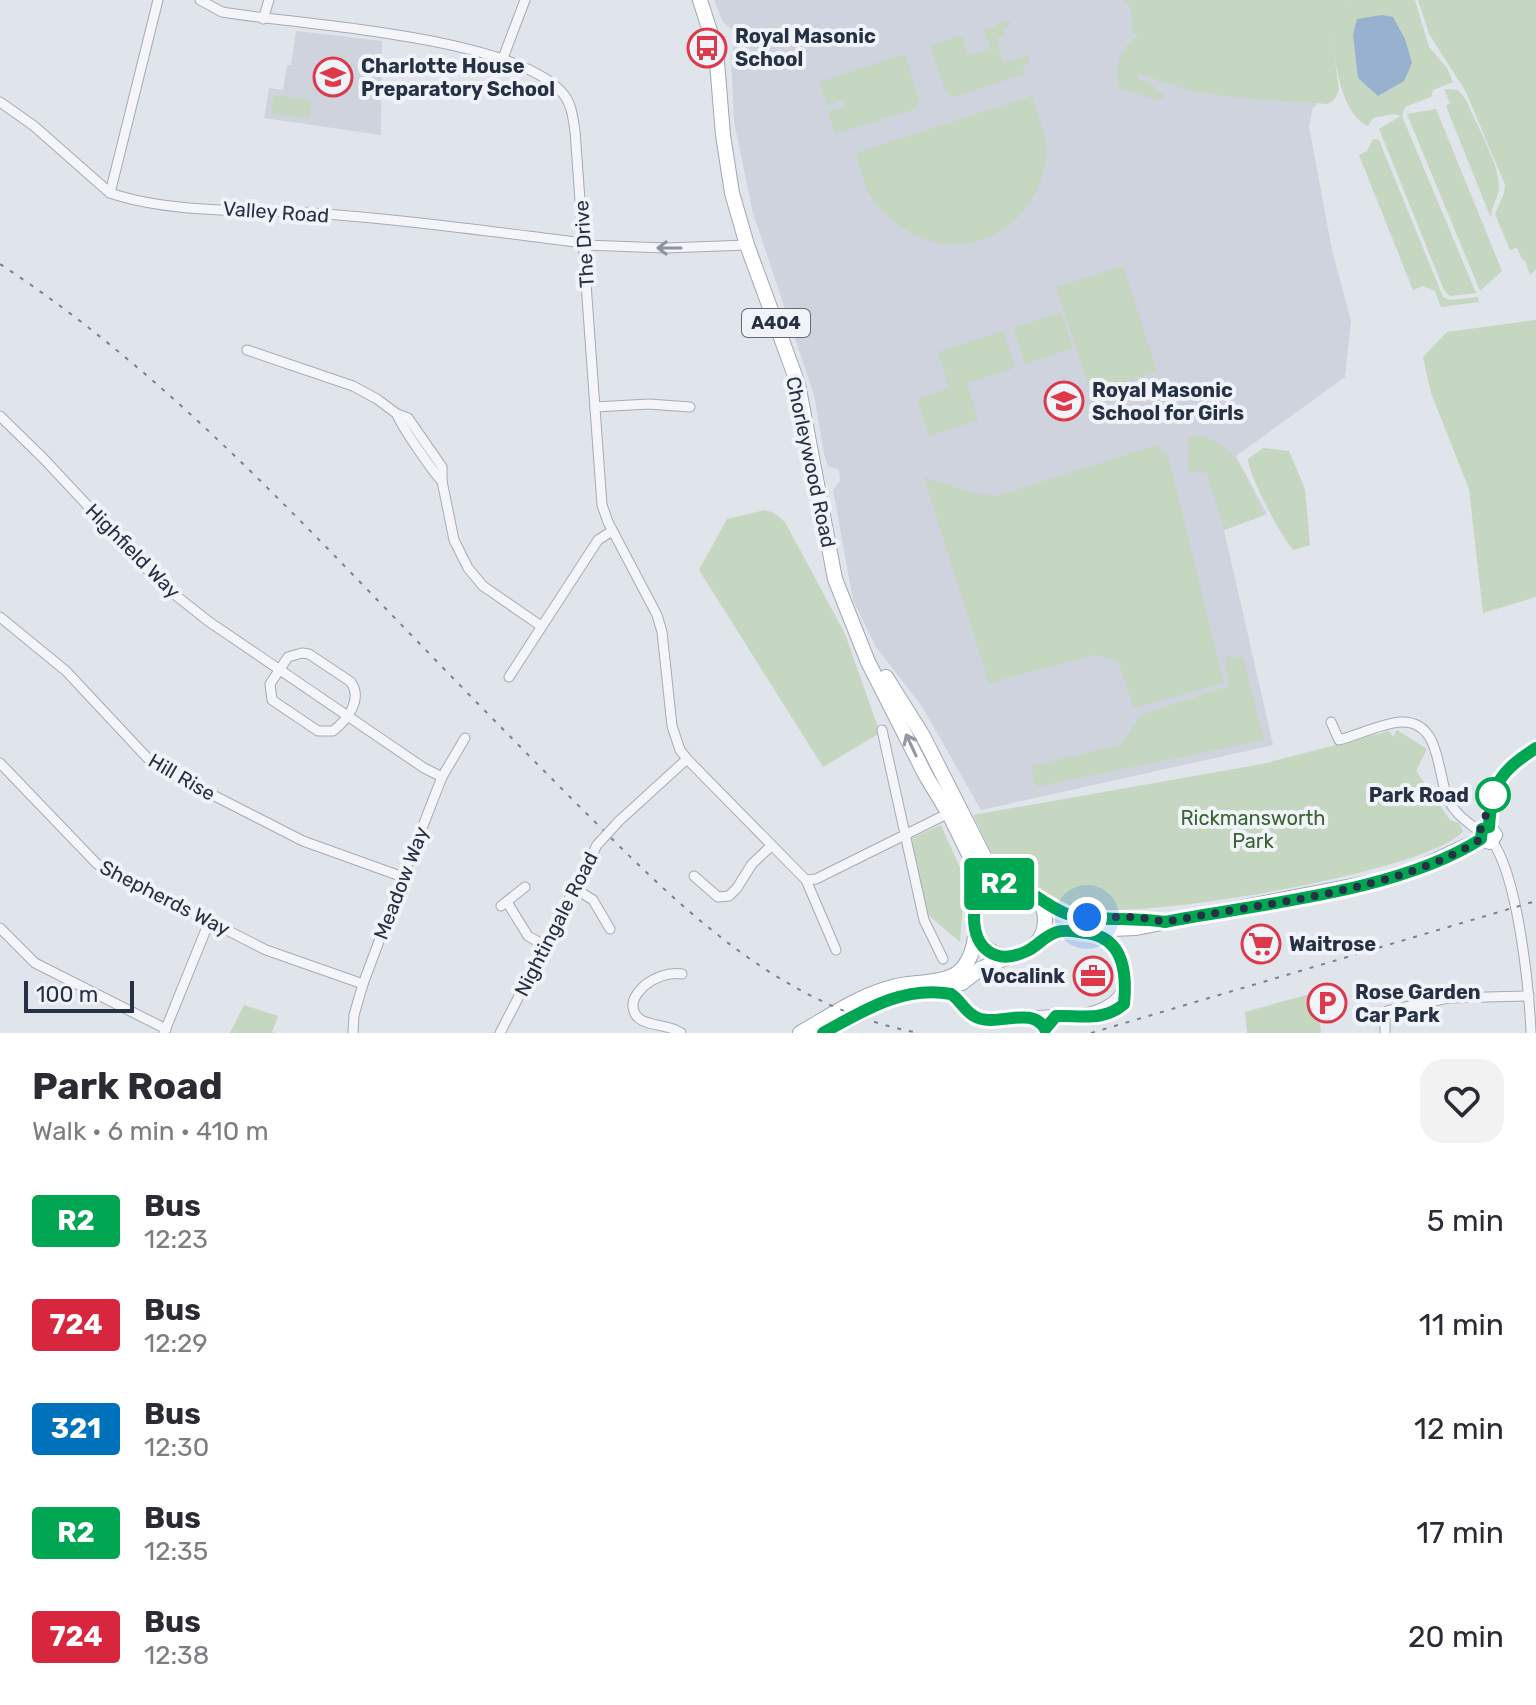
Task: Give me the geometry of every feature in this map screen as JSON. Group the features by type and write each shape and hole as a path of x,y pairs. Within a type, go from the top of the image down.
{"main road":[{"name":"Chorleywood Road","path":"700,0 716,50 723,135 732,193 747,245 798,384 835,579 862,645 923,736 954,811"},
{"path":"823,1033 840,1028 890,999 955,986 980,969 1026,952 1043,937 1070,931 1113,930 1165,922 1378,881 1417,869 1485,835 1493,795 1504,771 1536,748"},
{"name":"A404","path":"954,811 991,870 1006,883"},
{"name":"A404","path":"954,811 978,876 974,909"},
{"path":"800,1033 870,994 892,986 952,976 964,968 975,937 974,909 992,887 1006,883 1073,916 1137,917 1165,922"},
{"path":"1041,901 1047,920 1043,937"},
{"path":"975,937 991,953 1014,955"}],"street":[{"path":"0,102 34,126 110,193 158,0"},
{"name":"The Drive","path":"200,0 222,12 444,43 503,58 533,70 552,83 567,100 575,131 602,505 612,531 657,615 664,647 672,726 680,750 687,759"},
{"path":"263,19 269,0"},
{"path":"503,58 525,0"},
{"name":"Valley Road","path":"110,193 170,205 314,214 584,244 666,248 747,245"},
{"path":"247,350 353,386 408,418 442,467 454,540 468,568 483,586 541,626"},
{"path":"595,407 649,404 690,407"},
{"name":"Highfield Way","path":"0,416 159,582 208,621 442,777"},
{"path":"509,677 598,540 612,531"},
{"name":"Hill Rise","path":"0,617 66,671 154,765 303,841 403,877"},
{"path":"306,653 351,682 356,699 347,716 335,730 321,732 275,702 270,684 290,655 306,653"},
{"path":"1331,722 1339,740 1402,722 1423,729 1436,747 1448,799 1458,815 1485,835 1499,853 1509,886 1529,996 1531,1033"},
{"path":"882,730 924,920 943,959"},
{"name":"Meadow Way","path":"353,1033 354,1015 363,984 403,877 442,777 465,738"},
{"path":"687,759 806,880 836,950"},
{"name":"Nightingale Road","path":"500,1033 597,845 687,759"},
{"path":"0,781 3,767"},
{"name":"Shepherds Way","path":"3,767 97,864 266,950 363,984"},
{"path":"806,880 816,879 954,811"},
{"path":"694,876 715,895 726,898 737,888 752,864 771,846"},
{"path":"525,887 504,904 528,936 544,945"},
{"path":"574,888 593,900 610,929"},
{"path":"0,928 35,963 165,1031 209,922"},
{"path":"923,992 951,994 974,1017 990,1020 1074,1015 1102,1007 1117,997 1124,980 1123,960 1108,941 1096,934 1070,931"},
{"path":"681,1033 675,1028 639,1019 633,1004 639,992 654,979 673,973 682,974"},
{"path":"965,1007 964,992 969,979"},
{"path":"1385,1033 1387,1011 1448,998 1529,996"},
{"path":"1045,1031 1056,1016"}],"shaded area":[{"name":"Royal Masonic School for Girls","path":"714,0 1348,0 1328,28 1316,107 1313,107 1309,126 1332,250 1351,321 1345,377 1236,456 1267,514 1224,530 1273,745 981,810 923,708 876,647 853,600 833,490 840,481 839,470 828,466 814,395 753,213 734,122 731,56 736,37 734,31 723,22"},
{"name":"Charlotte House Preparatory School","path":"296,31 382,41 381,135 264,118 269,88 283,90 287,65 291,65"}],"green space":[{"path":"1123,0 1347,0 1339,12 1348,0 1415,0 1429,47 1447,68 1453,82 1433,90 1431,97 1405,107 1402,116 1476,293 1450,296 1444,290 1379,129 1401,116 1393,114 1373,118 1368,126 1358,119 1344,95 1330,24 1339,90 1334,100 1327,104 1207,93 1139,73 1139,79 1150,83 1165,97 1157,100 1119,88 1118,63 1129,43 1142,31 1133,34 1131,8"},
{"path":"1418,0 1536,0 1536,269 1530,275 1517,248 1510,250 1495,214 1505,185 1466,92 1429,34"},
{"path":"1009,20 1010,25 1004,28 1006,35 996,39 1003,63 1028,55 1030,62 1021,66 1027,73 951,98 948,90 945,91 930,46 962,35 968,56 991,48 983,29"},
{"path":"905,54 919,100 916,101 918,108 835,134 828,111 843,108 844,102 841,100 827,106 819,82"},
{"path":"1444,89 1458,90 1466,100 1491,156 1499,188 1491,218 1446,106 1450,103"},
{"path":"274,95 311,100 309,119 271,113"},
{"path":"1032,96 1046,142 1041,178 1029,203 1012,223 990,237 965,244 939,243 913,234 889,217 871,197 856,153"},
{"path":"1436,109 1502,271 1480,291 1407,114"},
{"path":"1373,139 1379,140 1443,297 1450,300 1478,297 1479,302 1441,307 1435,291 1423,286 1413,290 1359,155 1367,151"},
{"path":"1123,266 1157,372 1091,394 1056,287"},
{"path":"1061,312 1073,348 1025,364 1013,328"},
{"path":"1536,320 1536,597 1483,613 1469,489 1431,393 1423,357 1447,332"},
{"path":"1003,331 1015,368 967,383 978,420 929,436 917,399 949,388 938,352"},
{"path":"1188,436 1208,438 1228,450 1242,470 1264,515 1224,530 1207,473 1188,471"},
{"path":"1157,445 1168,456 1224,683 1134,708 1118,661 1094,655 989,683 924,477 972,493 997,496"},
{"path":"1263,448 1289,451 1305,489 1310,545 1293,550 1260,492 1248,459"},
{"path":"765,510 785,522 845,634 880,733 823,767 699,570 727,519"},
{"path":"1225,657 1243,657 1264,740 1035,787 1032,766 1122,744 1141,715 1229,686"},
{"name":"Rickmansworth Park","path":"1397,730 1427,749 1416,771 1450,820 1459,823 1463,831 1439,847 1395,863 1274,891 1150,908 1103,910 1073,906 1006,867 992,853 973,815 1262,764 1389,731 1393,737"},
{"path":"941,825 965,879 960,942 927,914 912,852 912,838"},
{"path":"1317,992 1321,1033 1247,1033 1245,1012"},
{"path":"244,1005 278,1016 272,1032 275,1033 230,1033"}],"water":[{"path":"1382,15 1393,17 1405,39 1412,63 1404,81 1378,96 1358,78 1353,35 1357,19"}],"railway":[{"path":"0,264 114,348 220,442 585,812 696,917 736,949 822,1001 869,1020 919,1033"},
{"path":"1091,1033 1536,901"}],"bus line":[{"name":"R2","path":"823,1033 874,1005 923,992 951,994 974,1017 990,1020 1031,1018 1045,1029 1056,1016 1103,1016 1124,1004 1124,964 1119,953 1103,937 1070,931 1043,937 1026,952 1014,955 999,955 985,950 975,937 974,909 992,887 1006,883 1020,887 1067,914 1137,917 1165,922 1378,881 1417,869 1481,839 1479,834 1482,829 1489,827 1493,795 1504,771 1536,748"}],"place":[{"name":"Royal Masonic School","path":"707,48"},
{"name":"Charlotte House Preparatory School","path":"333,77"},
{"name":"Royal Masonic School for Girls","path":"1064,401"},
{"name":"Park Road","path":"1493,795"},
{"name":"Waitrose","path":"1261,944"},
{"name":"Vocalink","path":"1093,976"},
{"name":"Rose Garden Car Park","path":"1327,1003"}],"route":[{"path":"1087,917 1137,917 1165,922 1378,881 1417,869 1481,839 1479,834 1484,828 1493,795"}]}
